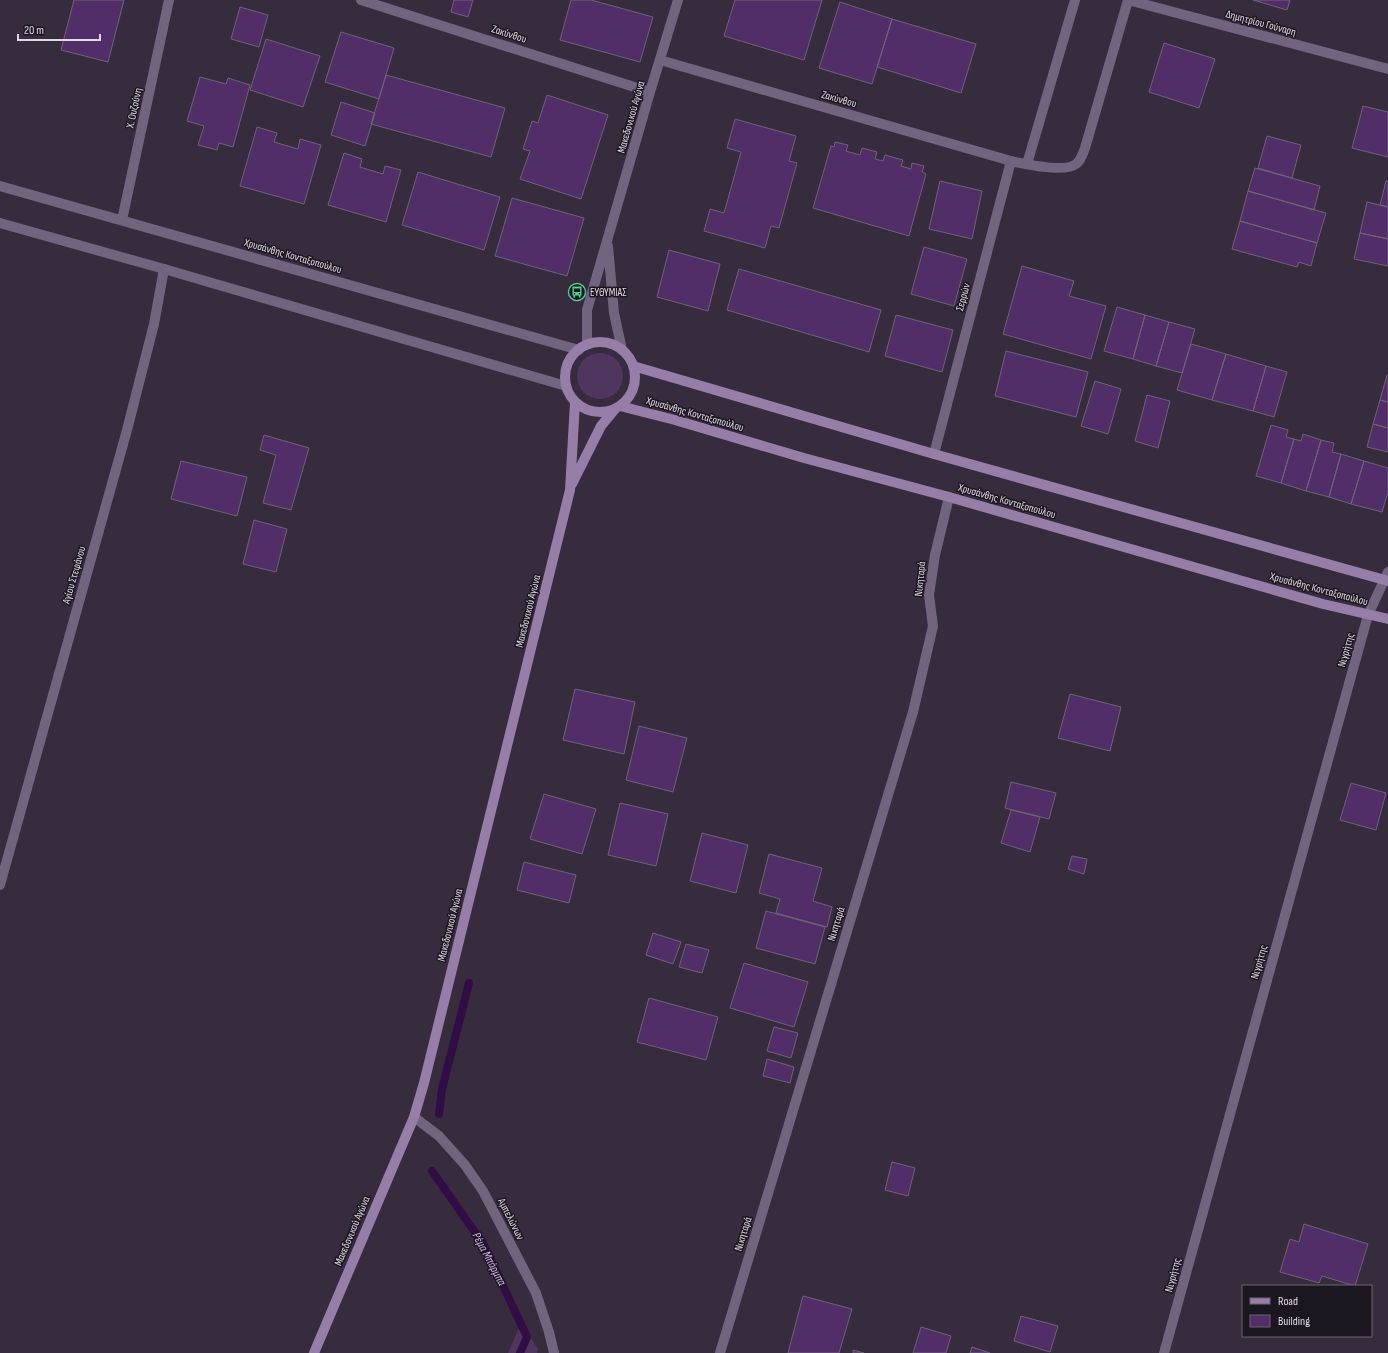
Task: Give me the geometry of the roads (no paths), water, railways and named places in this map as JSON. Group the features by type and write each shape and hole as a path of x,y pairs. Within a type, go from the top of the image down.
{"main road":[{"path":"570,490 600,426 628,398 633,388 635,377 633,366 629,357 614,345 595,343 583,348 572,357 567,366 565,376 566,386 570,394 575,402 594,412 605,412 617,408"},
{"path":"633,366 934,454 1387,577"},
{"path":"570,490 575,402"},
{"name":"Χρυσάνθης Κονταξοπούλου","path":"617,408 675,420 804,458 949,497 1323,604 1388,619"},
{"name":"Μακεδονικού Αγώνα","path":"314,1353 414,1118 424,1083 570,490"}],"street":[{"name":"Χ. Ουζούνη","path":"122,220 169,0"},
{"name":"Ζακύνθου","path":"361,0 382,3 650,92"},
{"name":"Μακεδονικού Αγώνα","path":"583,348 587,310 678,0"},
{"path":"1027,164 1075,0"},
{"path":"1011,161 1059,168 1066,168 1076,165 1085,148 1128,0"},
{"name":"Δημητρίου Γούναρη","path":"1128,0 1388,69"},
{"name":"Ζακύνθου","path":"660,60 1011,161"},
{"name":"Σερρών","path":"934,454 1011,161"},
{"name":"Χρυσάνθης Κονταξοπούλου","path":"0,186 583,348"},
{"path":"0,223 566,386"},
{"name":"Μακεδονικού Αγώνα","path":"608,240 614,313 622,350"},
{"name":"Αγίου Στεφάνου","path":"0,885 129,423 154,324 164,269"},
{"name":"Νικηταρά","path":"720,1353 913,712 933,626 929,595 935,555 949,497"},
{"name":"Νιγρήτης","path":"1164,1353 1368,615 1387,577"},
{"name":"Αμπελώνων","path":"414,1118 439,1136 465,1165 483,1191 536,1293 549,1332 554,1353"}],"waterway":[{"name":"Ρέμα Μπάρμπα","path":"439,1114 442,1089 469,983"},
{"name":"Ρέμα Μπάρμπα","path":"432,1171 484,1245 527,1337 520,1353"}],"place":[{"name":"ΕΥΘΥΜΙΑΣ","path":"577,292"}]}
